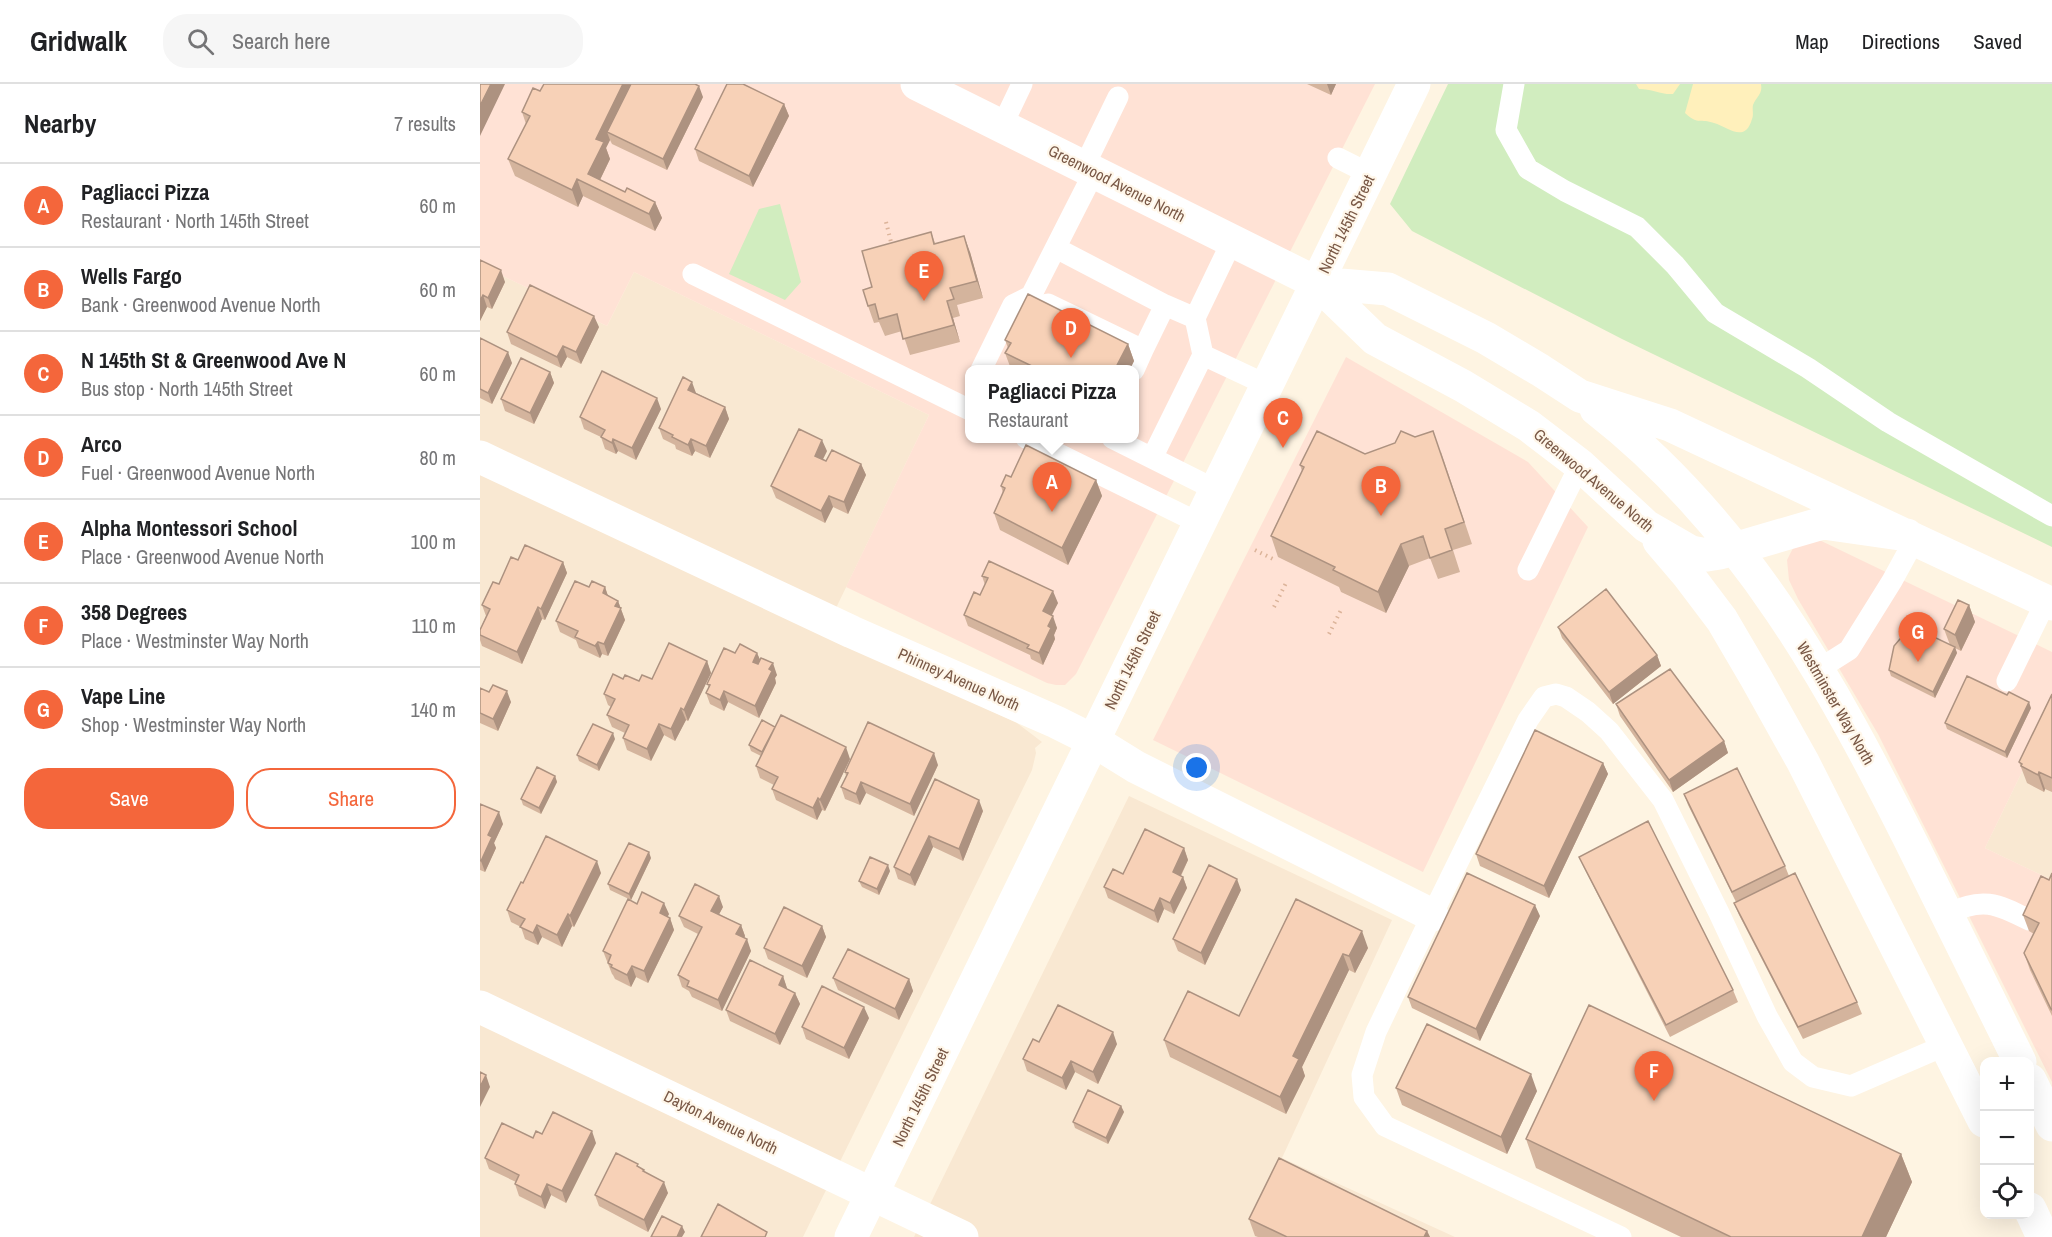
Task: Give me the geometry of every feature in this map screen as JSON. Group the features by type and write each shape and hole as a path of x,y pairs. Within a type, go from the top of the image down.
{"main road":[{"name":"Greenwood Avenue North","path":"917,84 1317,283 1375,339 1499,406 1529,426 1580,465 1646,526 1691,552 1707,555 1823,524 1911,537"},
{"name":"North 145th Street","path":"851,1237 1414,84"},
{"name":"Greenwood Avenue North","path":"1317,283 1388,289 1486,338 1580,396 1670,425 2049,602"},
{"name":"Westminster Way North","path":"1580,396 1658,462 1698,503 1736,548 1788,620 1819,669 1875,771 2018,1057"},
{"name":"Phinney Avenue North","path":"480,457 852,632 1046,717 1094,741 1136,767 1432,915"},
{"path":"1646,526 1688,575 1722,620 1756,678 1803,762 1980,1113"},
{"name":"Dayton Avenue North","path":"480,1007 962,1237"},
{"path":"2034,1088 2052,1125"},
{"path":"2034,1218 2043,1237"}],"lane":[{"path":"1002,126 1022,84"},
{"path":"1514,84 1506,130 1528,169 1637,227 1675,264 1714,313 1808,369 1888,422 2052,516"},
{"path":"983,365 1013,305 1032,296 1056,248 1118,97"},
{"path":"1338,158 1370,174"},
{"path":"1152,458 1203,355 1195,318 1232,241"},
{"path":"1056,248 1165,305 1195,318"},
{"path":"693,274 965,408"},
{"path":"1032,296 1139,360 1165,305"},
{"path":"1203,355 1267,384"},
{"path":"1036,443 1199,523"},
{"path":"1122,443 1216,490"},
{"path":"1528,570 1580,465"},
{"path":"1819,669 1849,650 1892,581 1911,537"},
{"path":"2007,681 2049,602"},
{"path":"1621,1237 1385,1126 1364,1097 1362,1075 1376,1032 1528,720 1544,697 1556,694 1566,697 1588,712 1609,731 1663,800 1767,1016 1793,1062 1813,1077 1851,1086 1946,1045"},
{"path":"1947,914 1964,905 1981,903 2003,907 2029,920"}],"path":[{"path":"886,222 891,242"},
{"path":"1256,550 1273,559"},
{"path":"1274,607 1287,581"},
{"path":"1329,634 1342,608"}],"shaded area":[{"path":"480,84 1375,84 1076,674 1065,685 1047,683 846,587 929,415 634,272 607,326 480,265"},
{"path":"480,265 607,326 634,272 929,415 824,633 1017,723 1042,742 1035,748 1032,770 803,1237 480,1237"},
{"path":"1346,357 1528,462 1588,527 1423,872 1153,740"},
{"path":"1811,536 2052,652 2052,710 1985,848 2052,880 2052,1082 1878,734 1789,580 1787,560 1791,552 1795,545"},
{"path":"2052,710 2052,880 1985,848"},
{"path":"1129,796 1392,920 1282,1158 1455,1237 914,1237"}],"green space":[{"path":"1448,84 2052,84 2052,547 1622,339 1412,231 1390,204"},
{"path":"780,204 801,282 785,300 729,274 759,209"}],"sand":[{"path":"1636,84 1680,84 1673,94 1669,94 1639,89"},
{"path":"1693,84 1761,84 1760,93 1753,105 1753,117 1749,127 1745,131 1736,132 1690,117 1685,113"}],"building":[{"path":"480,84 491,84 480,106"},
{"path":"544,84 623,84 596,139 604,142 588,174 625,192 627,188 655,202 649,214 577,179 572,190 508,159 530,116 522,112 533,88 540,91"},
{"path":"631,84 695,84 699,86 663,159 607,132"},
{"path":"727,84 743,84 784,104 749,176 695,149"},
{"path":"931,232 934,244 964,236 977,281 950,288 954,299 947,301 954,325 903,339 897,314 879,319 875,304 868,306 863,290 872,287 862,251"},
{"path":"480,260 501,270 488,298 483,295 480,301"},
{"path":"530,285 594,316 576,352 563,346 557,357 507,332"},
{"path":"1028,294 1128,344 1117,365 1030,365 1005,353 1011,343 1005,340"},
{"path":"480,338 508,352 488,393 480,389"},
{"path":"521,358 550,372 530,413 501,399"},
{"path":"602,371 657,398 632,448 613,439 612,443 601,437 605,430 580,417"},
{"path":"683,377 692,382 688,390 725,407 706,446 691,439 688,445 659,428"},
{"path":"799,429 822,440 815,456 826,461 832,450 861,464 844,502 829,496 821,511 771,486"},
{"path":"1317,431 1365,454 1395,443 1401,431 1415,437 1433,431 1464,522 1445,529 1452,550 1430,558 1423,536 1401,544 1378,592 1333,570 1335,567 1271,536 1304,467 1300,465"},
{"path":"1026,445 1096,480 1062,548 994,513 1005,488 1001,486 1006,475 1011,477"},
{"path":"525,545 563,562 541,609 538,607 517,652 480,635 480,630 490,609 482,605 493,582 499,584 511,557 518,560"},
{"path":"989,561 1053,591 1043,611 1053,616 1048,626 1051,628 1039,653 1027,648 1029,645 964,615 974,592 980,595 988,578 982,576"},
{"path":"575,581 589,587 592,581 605,587 603,593 618,601 615,606 621,608 604,644 598,642 595,646 575,637 578,631 556,621"},
{"path":"1606,589 1657,655 1609,692 1558,627"},
{"path":"1958,600 1969,605 1955,635 1944,629"},
{"path":"1911,626 1955,647 1933,692 1889,670 1894,646"},
{"path":"669,643 707,661 684,710 681,708 671,729 659,724 647,749 623,738 629,725 607,715 615,699 604,694 613,674 623,679 625,675 639,681 642,675 652,679"},
{"path":"740,644 757,653 753,662 758,664 761,658 773,663 769,669 772,671 755,706 724,691 720,700 706,693 710,685 707,684 724,648 735,653"},
{"path":"1670,669 1724,741 1669,780 1616,704"},
{"path":"1967,676 2007,695 2009,692 2029,702 2005,752 1945,723"},
{"path":"493,685 507,691 493,719 480,713 480,688 489,692"},
{"path":"2052,694 2052,778 2039,772 2038,775 2021,766 2019,762"},
{"path":"781,715 846,747 820,800 818,798 813,808 772,789 778,777 756,766"},
{"path":"762,720 775,727 762,752 749,745"},
{"path":"868,722 934,753 910,804 861,782 856,794 841,787 848,773 845,772"},
{"path":"593,724 613,733 597,765 577,755"},
{"path":"1535,730 1603,763 1544,886 1476,854"},
{"path":"537,767 555,776 539,808 521,799"},
{"path":"1737,768 1785,866 1732,892 1684,794"},
{"path":"935,779 979,800 959,849 929,836 910,875 894,867"},
{"path":"480,804 499,812 488,835 492,837 481,861 480,860"},
{"path":"1648,821 1733,990 1666,1025 1579,857"},
{"path":"1145,829 1184,848 1173,872 1183,877 1170,903 1160,898 1154,911 1104,887 1113,869 1123,874"},
{"path":"546,836 597,861 570,916 568,914 557,935 537,925 533,933 520,927 525,919 507,910"},
{"path":"629,843 649,852 629,894 608,884"},
{"path":"870,857 888,865 877,889 859,881"},
{"path":"1209,865 1237,879 1201,953 1173,939"},
{"path":"1467,873 1535,905 1476,1029 1408,997"},
{"path":"1795,873 1857,1002 1798,1027 1734,903"},
{"path":"2052,873 2052,1010 2024,953 2039,923 2023,915 2041,876 2049,880"},
{"path":"695,884 719,896 711,911 741,925 736,934 747,939 718,1000 687,986 689,981 678,975 702,927 679,916"},
{"path":"642,892 664,903 660,913 670,918 644,971 632,966 627,975 611,967 612,965 608,963 611,955 603,951 628,899 637,904"},
{"path":"1296,899 1362,931 1349,956 1343,954 1293,1056 1299,1059 1280,1097 1164,1040 1188,991 1239,1016"},
{"path":"784,907 822,926 802,966 764,948"},
{"path":"848,949 909,979 895,1009 833,978"},
{"path":"750,960 783,976 779,985 795,993 775,1034 726,1010"},
{"path":"822,986 864,1007 844,1048 802,1027"},
{"path":"1058,1005 1113,1032 1093,1072 1071,1061 1062,1078 1023,1059 1033,1039 1039,1042"},
{"path":"1589,1005 1901,1154 1862,1237 1731,1237 1526,1139"},
{"path":"1427,1024 1531,1074 1501,1137 1396,1088"},
{"path":"480,1072 486,1075 480,1087"},
{"path":"1088,1090 1121,1106 1106,1138 1073,1122"},
{"path":"553,1112 592,1131 562,1191 547,1184 541,1197 515,1184 519,1175 485,1158 502,1123 533,1138 536,1131 542,1134"},
{"path":"616,1153 638,1164 637,1166 643,1171 664,1182 644,1220 595,1195"},
{"path":"1279,1158 1427,1231 1424,1237 1287,1237 1249,1219"},
{"path":"718,1204 767,1232 765,1237 701,1237"},
{"path":"662,1216 682,1226 677,1237 651,1237"}],"place":[{"name":"Alpha Montessori School","path":"924,301"},
{"name":"Arco","path":"1071,358"},
{"name":"N 145th St & Greenwood Ave N","path":"1283,448"},
{"name":"Pagliacci Pizza","path":"1052,512"},
{"name":"Wells Fargo","path":"1381,516"},
{"name":"Vape Line","path":"1918,662"},
{"name":"358 Degrees","path":"1654,1101"}]}
